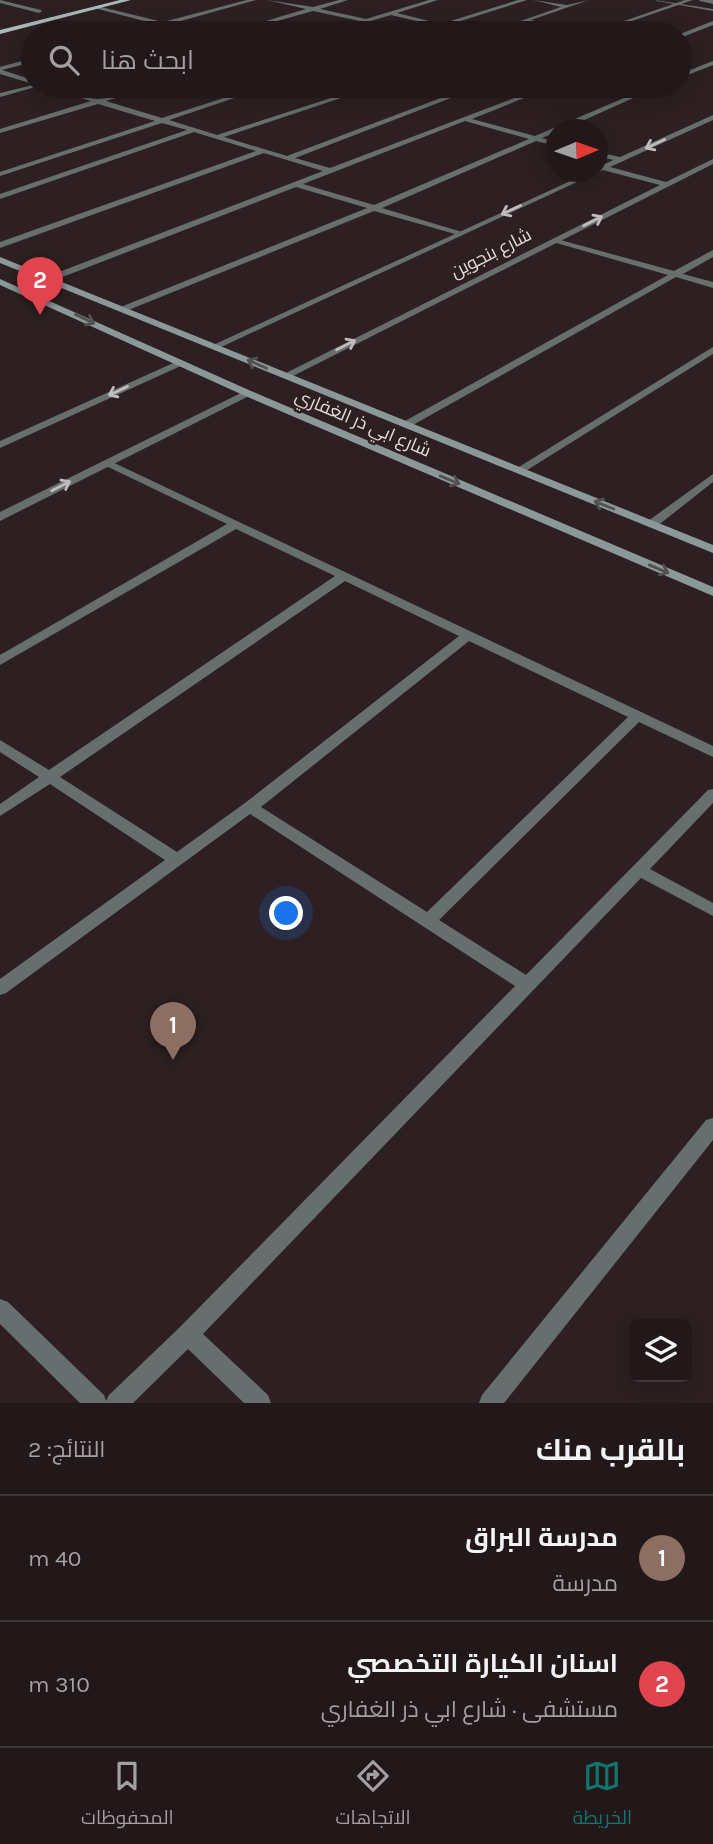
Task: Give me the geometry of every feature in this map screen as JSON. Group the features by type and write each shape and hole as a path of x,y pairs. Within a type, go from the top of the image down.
{"main road":[{"path":"51,9 23,15 44,21 128,0"},
{"path":"0,32 21,27"},
{"name":"شارع ابي ذر الغفاري","path":"0,260 126,308 285,376 713,549"},
{"name":"شارع ابي ذر الغفاري","path":"0,282 247,393 713,592"}],"street":[{"path":"174,21 253,0"},
{"path":"270,0 367,21 435,0"},
{"path":"328,0 341,1"},
{"path":"455,21 524,0"},
{"path":"536,0 568,6"},
{"path":"525,21 586,0"},
{"path":"627,21 690,0"},
{"path":"702,0 713,2"},
{"path":"0,1 39,11"},
{"path":"270,21 341,1"},
{"path":"97,8 151,21"},
{"path":"391,13 425,21"},
{"path":"692,31 713,23"},
{"path":"692,72 713,63"},
{"path":"0,70 21,64"},
{"path":"0,70 21,79"},
{"path":"692,72 702,74"},
{"path":"0,95 21,88"},
{"path":"88,98 330,171"},
{"path":"0,131 108,98"},
{"path":"0,174 230,98"},
{"path":"217,137 337,98"},
{"path":"288,158 443,98"},
{"path":"49,279 518,98"},
{"path":"126,308 374,208 628,98"},
{"name":"شارع بنجوين","path":"608,166 713,117"},
{"path":"464,119 545,142"},
{"path":"0,197 194,130"},
{"path":"0,245 264,151"},
{"path":"608,157 621,160"},
{"name":"شارع بنجوين","path":"285,376 713,161"},
{"path":"608,172 667,184"},
{"name":"شارع بنجوين","path":"216,346 572,182"},
{"path":"296,184 459,234"},
{"path":"556,240 713,285"},
{"path":"409,424 713,253"},
{"path":"520,470 713,350"},
{"path":"0,445 180,363"},
{"path":"0,517 247,393"},
{"path":"108,463 713,752"},
{"path":"652,524 713,477"},
{"path":"0,661 236,524"},
{"path":"0,811 344,576"},
{"path":"0,988 250,807 468,635"},
{"path":"429,920 636,717"},
{"path":"0,745 177,860"},
{"path":"117,1403 188,1334 713,794"},
{"path":"250,807 526,984"},
{"path":"639,870 713,910"},
{"path":"490,1403 713,1126"},
{"path":"0,1309 96,1403"},
{"path":"188,1334 260,1403"}],"lane":[{"path":"657,0 713,10"}],"place":[{"name":"اسنان الكيارة التخصصي","path":"40,315"},
{"name":"مدرسة البراق","path":"173,1060"}]}
